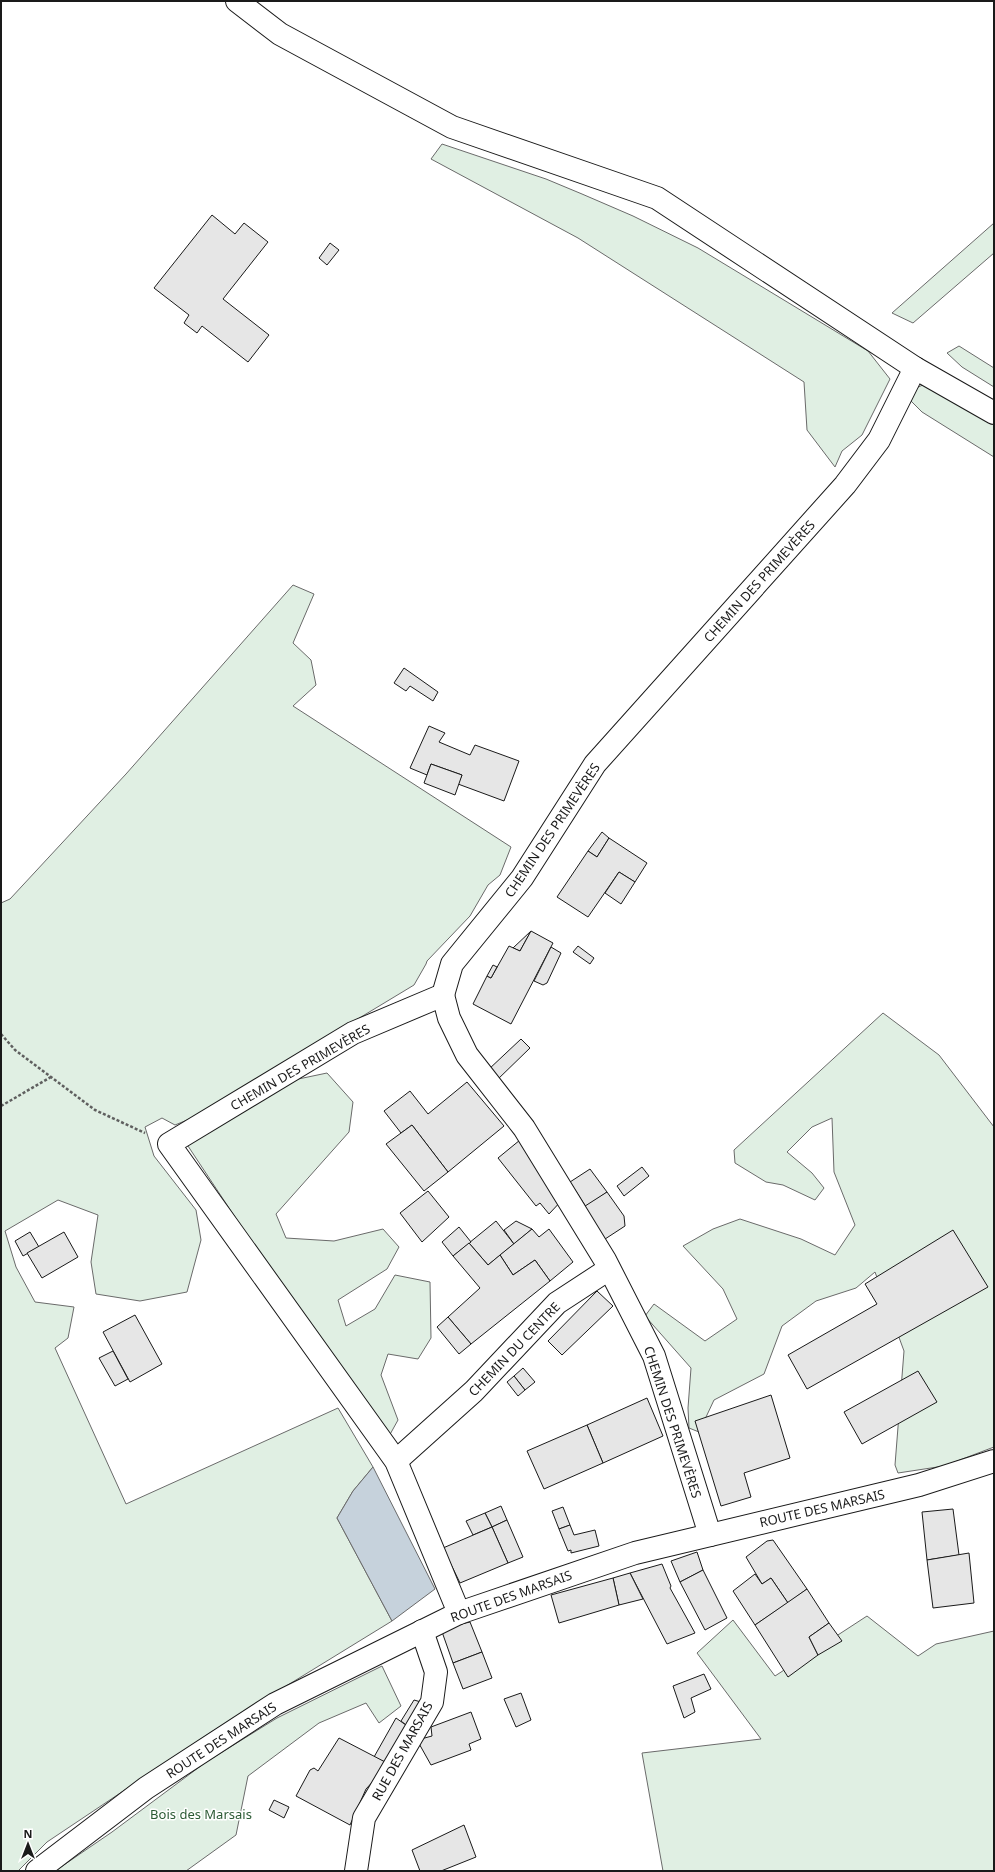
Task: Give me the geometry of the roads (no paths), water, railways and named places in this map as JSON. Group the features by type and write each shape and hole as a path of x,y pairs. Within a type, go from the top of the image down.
{"street":[{"path":"237,1 280,34 452,127 657,198 915,368 994,413"},
{"name":"CHEMIN DES PRIMEVÈRES","path":"396,1461 170,1144 353,1033 443,994 452,964 522,878 596,764 845,485 880,440 915,368"},
{"path":"443,994 449,1018 468,1055 524,1128 609,1269"},
{"name":"CHEMIN DES PRIMEVÈRES","path":"609,1269 654,1356 710,1535"},
{"name":"CHEMIN DU CENTRE","path":"396,1461 474,1391 557,1303 609,1269"},
{"path":"396,1461 459,1613"},
{"name":"ROUTE DES MARSAIS","path":"37,1871 146,1788 275,1704 459,1613 635,1553 919,1486 994,1461"},
{"name":"RUE DES MARSAIS","path":"356,1871 364,1818 432,1702 436,1672 422,1631"}],"park label":[{"name":"Bois des Marsais","path":"201,1814"}]}
